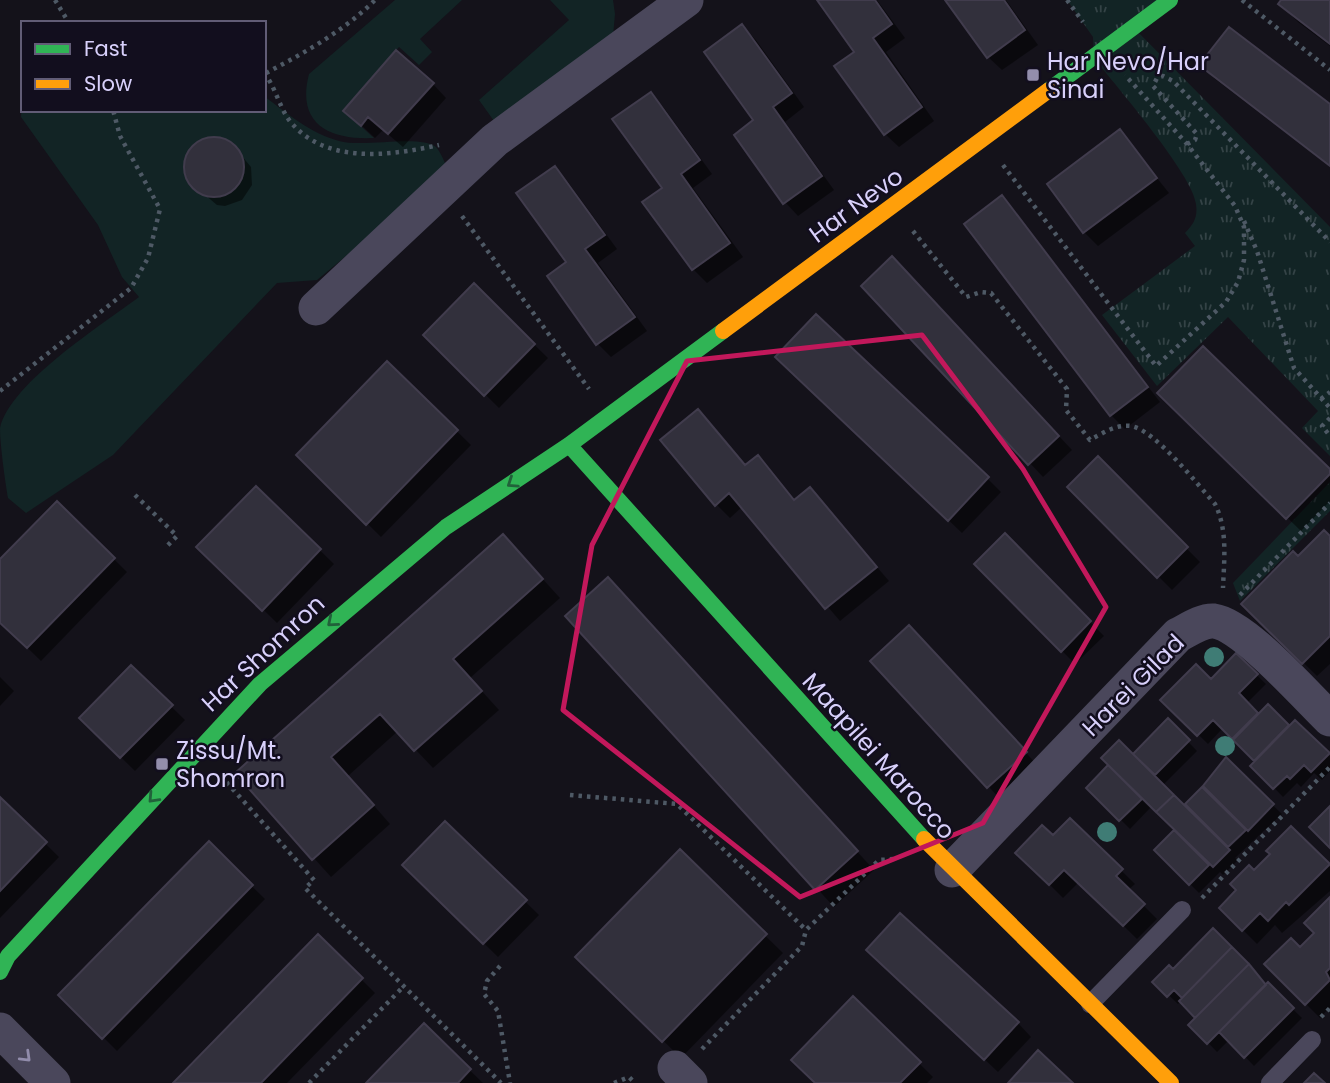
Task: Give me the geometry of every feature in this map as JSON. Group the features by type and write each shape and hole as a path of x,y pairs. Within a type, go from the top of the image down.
{"street":[{"path":"316,308 495,140 687,0"},
{"name":"Har Nevo","path":"569,445 1170,0"},
{"name":"Har Shomron","path":"0,971 8,956 198,749 286,660 446,527 569,445"},
{"name":"Maapilei Marocco","path":"569,445 951,870 1171,1083"},
{"name":"Harei Gilad","path":"951,870 1178,635 1199,624 1218,618 1242,634 1330,719"},
{"path":"0,1030 53,1083"}],"lane":[{"path":"1090,1004 1182,910"},
{"path":"1270,1083 1312,1040"}],"path":[{"path":"55,0 68,21"},
{"path":"266,72 321,41 375,0"},
{"path":"1242,0 1330,70"},
{"path":"1103,51 1187,144 1242,217 1257,251 1294,368 1330,408"},
{"path":"266,75 288,119 310,141 338,153 410,152 448,143"},
{"path":"1187,144 1195,140 1196,134 1153,86 1157,78 1163,76 1173,80 1330,242"},
{"path":"0,391 131,288 148,258 160,209 120,136 114,112"},
{"path":"983,140 1156,366 1201,328 1226,302 1238,282 1244,253 1242,217"},
{"path":"443,190 608,416"},
{"path":"893,206 966,296 991,293 1067,390 1066,410 1090,440 1114,427 1131,426 1147,432 1215,504 1221,516 1224,540 1218,618"},
{"path":"1321,399 1330,392"},
{"path":"1330,418 1322,426 1330,436"},
{"path":"135,495 177,536 167,546"},
{"path":"1218,618 1330,503"},
{"path":"198,749 314,880 306,888 501,1083"},
{"path":"1182,910 1186,914 1330,767"},
{"path":"570,795 677,804 806,930"},
{"path":"682,1074 802,946 806,930 878,860 892,861 920,835"},
{"path":"500,966 487,981 484,994 498,1011 510,1083"},
{"path":"309,1083 404,986"},
{"path":"614,1083 629,1077 635,1083"}],"highlighted area":[{"path":"922,335 1023,469 1106,607 983,823 800,897 563,710 592,545 687,361"}],"green space":[{"path":"395,0 462,0 420,39 432,52 419,65 399,47 343,110 374,138 343,136 330,132 312,117 307,105 309,74"},
{"path":"550,0 613,0 613,36 494,121 479,100 569,20"},
{"path":"1067,0 1171,0 1134,28 1330,227 1330,456 1302,428 1318,411 1228,317 1157,386 1102,315 1195,246 1185,233 1195,220 1196,204 1192,191 1168,152 1094,58 1093,37"},
{"path":"266,97 328,138 350,143 428,143 438,149 449,171 317,280 277,283 113,455 26,513 8,498 0,428 8,410 39,374 139,297 122,277 98,225 21,117 21,112 266,112"},
{"path":"1330,482 1330,511 1240,601 1233,583"}],"building":[{"path":"817,0 875,0 892,24 873,38 922,107 884,135 834,66 854,52"},
{"path":"945,0 1004,0 1025,30 987,58"},
{"path":"1281,0 1330,0 1330,44 1278,4"},
{"path":"742,24 792,93 773,107 822,176 783,204 734,135 753,120 704,52"},
{"path":"1229,27 1330,104 1330,166 1199,65"},
{"path":"396,50 434,83 388,134 368,117 361,126 343,111"},
{"path":"651,92 700,160 681,174 730,243 692,270 642,202 662,188 612,119"},
{"path":"1120,129 1157,178 1083,233 1047,184"},
{"path":"214,137 231,142 239,150 244,167 239,184 231,192 214,197 197,192 189,184 184,167 189,150 197,142"},
{"path":"555,166 605,235 585,249 635,317 596,345 547,276 566,262 516,193"},
{"path":"1002,195 1148,387 1110,416 964,224"},
{"path":"892,256 1059,436 1028,465 861,286"},
{"path":"474,283 535,344 484,396 423,335"},
{"path":"816,314 989,477 948,521 775,357"},
{"path":"1203,346 1330,469 1330,474 1286,519 1157,393"},
{"path":"387,361 458,430 366,525 296,455"},
{"path":"698,409 745,465 758,455 794,500 810,487 877,567 825,609 729,493 715,506 660,440"},
{"path":"1098,456 1188,547 1157,578 1067,487"},
{"path":"256,486 321,549 262,611 196,547"},
{"path":"57,501 115,558 27,648 0,623 0,559"},
{"path":"1324,530 1330,536 1330,636 1302,664 1241,604 1293,551 1298,556"},
{"path":"1005,533 1091,621 1061,652 974,564"},
{"path":"503,534 543,579 453,659 482,691 414,751 380,714 331,757 374,805 312,860 235,773"},
{"path":"608,577 858,851 815,890 565,616"},
{"path":"909,625 1027,752 987,788 870,661"},
{"path":"1236,653 1258,674 1239,693 1258,713 1232,739 1213,720 1197,736 1160,700 1196,664 1211,679"},
{"path":"131,665 173,705 120,758 79,718"},
{"path":"1268,704 1289,725 1254,761 1233,740"},
{"path":"1168,718 1190,740 1155,775 1133,754"},
{"path":"1295,720 1330,753 1311,772 1304,765 1290,779 1287,776 1273,789 1250,766"},
{"path":"1119,740 1174,795 1156,812 1101,758"},
{"path":"1226,757 1274,804 1248,831 1203,786"},
{"path":"1108,765 1142,799 1119,821 1086,788"},
{"path":"1202,787 1246,830 1228,847 1185,804"},
{"path":"1174,795 1230,850 1213,867 1156,812"},
{"path":"0,797 47,842 0,891"},
{"path":"1330,806 1330,848 1309,827"},
{"path":"1070,818 1123,869 1116,876 1145,904 1123,926 1064,870 1049,885 1015,853 1042,825 1053,835"},
{"path":"445,821 527,900 483,944 402,865"},
{"path":"1291,826 1330,864 1289,905 1286,902 1268,921 1260,913 1242,931 1219,908 1236,890 1230,884 1249,865 1254,870 1270,854 1266,851"},
{"path":"1174,830 1209,865 1189,885 1154,850"},
{"path":"209,841 253,885 102,1039 58,995"},
{"path":"680,849 767,934 662,1042 575,957"},
{"path":"1330,897 1330,968 1326,972 1330,980 1305,1005 1264,964 1291,938 1300,947 1314,933 1304,923"},
{"path":"900,913 1019,1022 984,1060 866,950"},
{"path":"1213,928 1232,947 1182,998 1174,990 1167,997 1152,982 1169,965 1173,969"},
{"path":"318,934 363,978 261,1083 173,1083"},
{"path":"1232,947 1249,964 1195,1018 1179,1001"},
{"path":"1249,964 1266,985 1207,1044 1188,1025"},
{"path":"1268,982 1294,1008 1244,1058 1219,1032"},
{"path":"853,996 921,1062 900,1083 815,1083 791,1060"},
{"path":"424,1023 471,1069 458,1083 366,1083"},
{"path":"1038,1050 1073,1083 1008,1083"},
{"path":"1314,1073 1325,1083 1304,1083"}],"traffic: fast":[{"path":"1049,90 1170,0"},
{"path":"0,972 8,956 260,684 446,527 569,445 723,331"},
{"path":"569,445 924,839"}],"traffic: slow":[{"path":"723,331 1049,90"},
{"path":"924,839 1171,1083"}],"place":[{"name":"Har Nevo/Har Sinai","path":"1033,75"},
{"name":"Zissu/Mt. Shomron","path":"162,764"}]}
